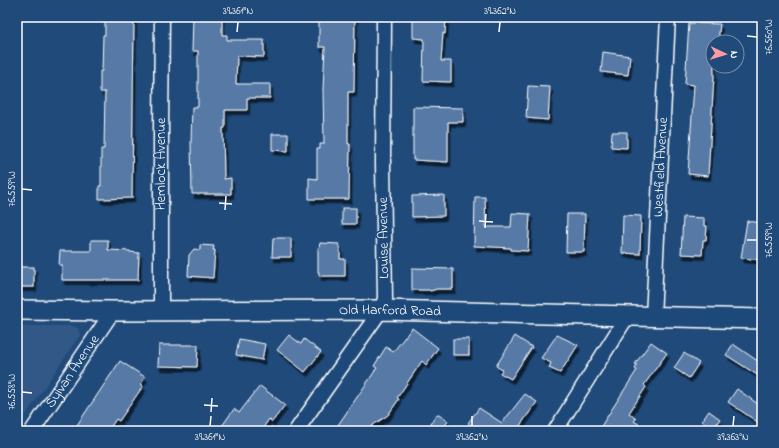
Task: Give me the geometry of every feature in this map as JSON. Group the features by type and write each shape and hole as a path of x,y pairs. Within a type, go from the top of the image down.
{"street":[{"name":"Hemlock Avenue","path":"161,311 162,17"},
{"name":"Louise Avenue","path":"296,431 381,310 385,299 383,163 384,17"},
{"name":"Westfield Avenue","path":"653,317 668,17"},
{"name":"Old Harford Road","path":"17,310 381,310 762,319"},
{"name":"Sylvan Avenue","path":"32,431 112,311"},
{"path":"555,431 628,315"}],"shaded area":[{"path":"17,326 73,326 78,328 80,335 17,428"}],"building":[{"path":"105,17 134,17 132,198 99,199 99,186 101,186 101,149 104,149 105,92 100,92 100,71 102,71"},
{"path":"193,17 222,17 222,35 227,35 227,40 264,40 264,57 237,56 236,84 270,84 270,98 247,98 247,110 225,110 225,128 223,128 224,179 231,178 231,194 192,194 192,107 198,107 198,51 192,51"},
{"path":"319,17 355,17 354,92 348,92 348,144 350,144 349,199 309,199 309,178 317,179 317,149 320,149 320,144 324,144 323,89 325,47 319,47"},
{"path":"428,17 446,18 445,34 443,33 441,61 451,61 451,82 423,81 424,39 413,38 413,18 427,19"},
{"path":"689,23 720,24 719,34 705,34 705,74 714,74 714,76 708,176 688,174 694,85 685,84"},
{"path":"603,52 630,56 628,75 601,72"},
{"path":"528,86 550,87 548,120 526,118"},
{"path":"413,107 463,108 463,122 448,122 448,162 413,160"},
{"path":"612,132 627,132 627,148 611,147"},
{"path":"272,134 288,134 288,151 272,150"},
{"path":"444,195 444,216 412,217 412,196"},
{"path":"475,197 485,197 486,227 511,227 512,213 530,214 528,251 511,250 511,248 474,246"},
{"path":"342,208 356,208 356,224 342,224"},
{"path":"567,214 585,214 584,252 566,252"},
{"path":"623,215 641,216 640,254 622,253"},
{"path":"683,217 704,218 704,226 707,226 706,240 703,240 702,255 681,254"},
{"path":"747,221 762,223 762,260 741,258"},
{"path":"273,238 291,238 291,257 272,257"},
{"path":"91,240 108,240 108,250 139,253 138,280 62,280 62,265 59,265 60,251 91,251"},
{"path":"320,243 339,244 340,259 345,259 345,276 319,276 318,248"},
{"path":"200,245 214,246 213,278 188,276 189,255 194,249 200,250"},
{"path":"17,267 34,267 34,287 17,287"},
{"path":"412,268 453,269 453,289 437,289 430,291 412,290"},
{"path":"412,328 438,348 426,365 422,361 397,398 399,399 388,415 373,425 369,431 348,431 338,425 377,368 374,366 386,347 393,352"},
{"path":"289,335 301,344 304,339 321,352 305,372 277,350"},
{"path":"557,335 578,345 560,373 549,368 551,363 541,358"},
{"path":"515,336 532,347 511,379 500,373 502,370 496,366"},
{"path":"239,339 265,344 262,360 236,355"},
{"path":"453,339 469,339 469,355 453,355"},
{"path":"651,342 667,353 644,385 646,387 629,413 636,419 634,421 649,431 598,431 637,370 635,369 637,365 635,364"},
{"path":"733,344 762,364 762,378 726,355"},
{"path":"159,345 198,345 197,367 158,366"},
{"path":"684,353 699,363 689,378 674,368"},
{"path":"120,361 145,377 140,384 143,386 119,421 116,419 108,431 73,431"},
{"path":"260,386 285,405 272,422 269,419 261,431 229,431 222,426 234,409 239,413"},
{"path":"737,389 762,407 762,425 728,402"},
{"path":"525,394 537,402 516,431 479,431 468,423 479,408 502,423"},
{"path":"709,411 720,419 713,429 702,421"},
{"path":"437,414 448,421 442,431 426,431"}]}
